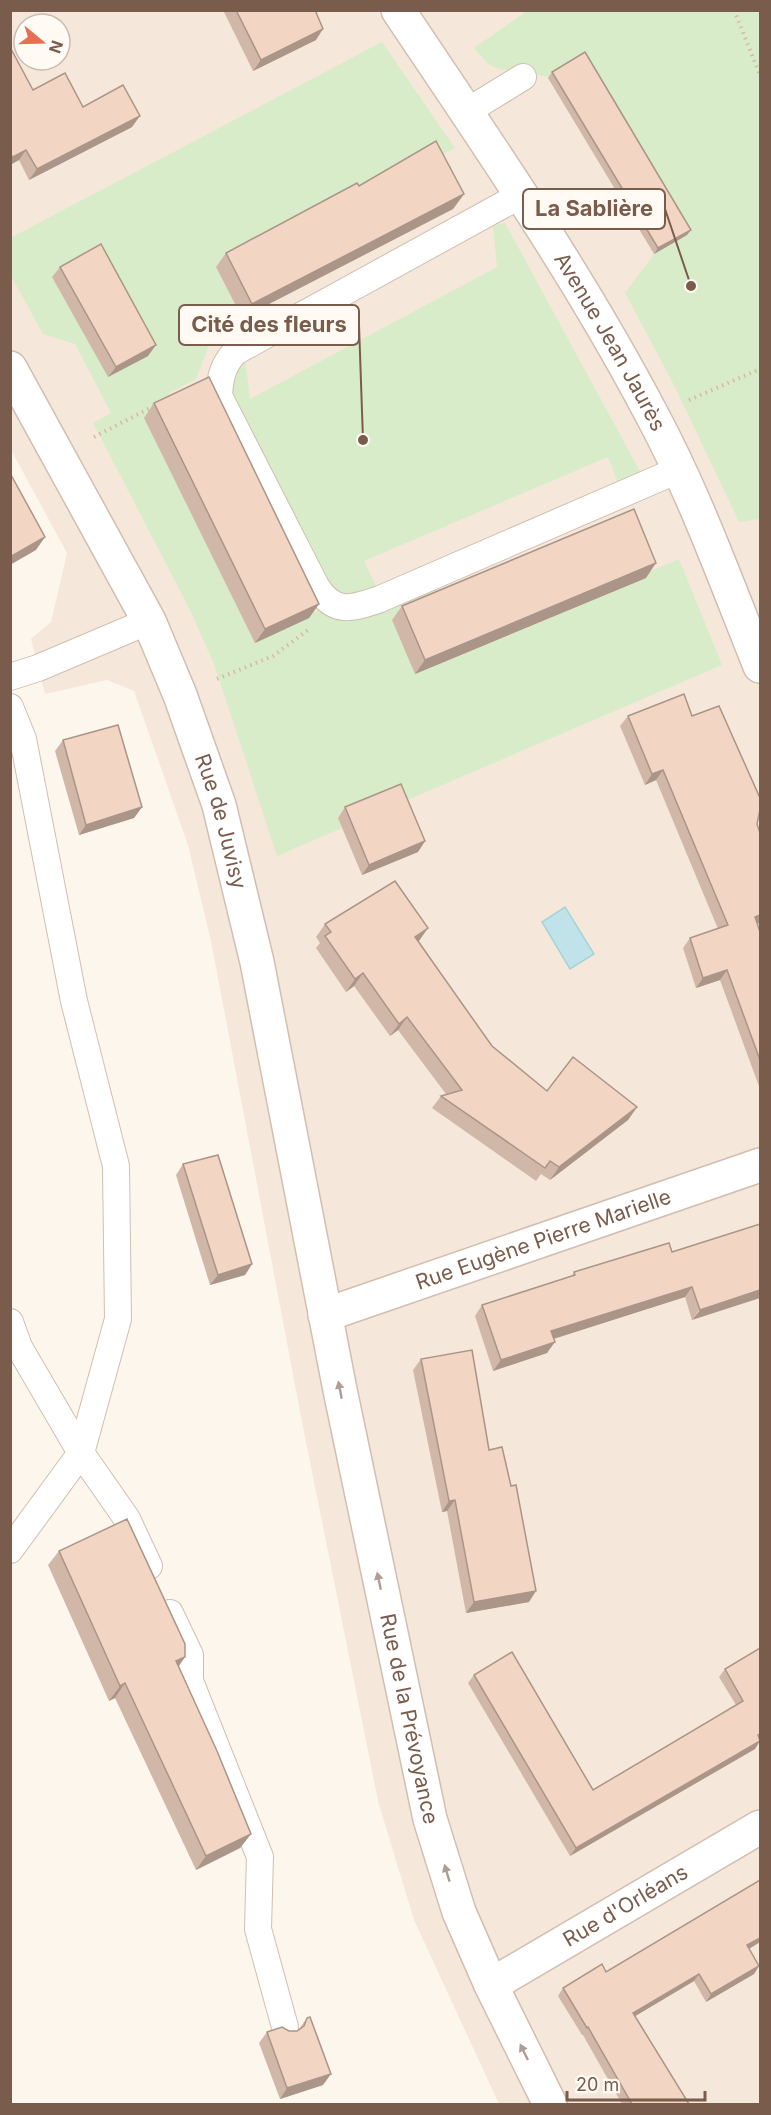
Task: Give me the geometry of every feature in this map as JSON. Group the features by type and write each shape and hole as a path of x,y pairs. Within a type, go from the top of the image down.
{"street":[{"name":"Avenue Jean Jaurès","path":"398,10 521,195 600,323 653,416 752,623 760,666"},
{"name":"Rue de Juvisy","path":"10,368 148,621 180,695 219,805 257,962 325,1315"},
{"name":"Rue Eugène Pierre Marielle","path":"325,1315 760,1165"},
{"name":"Rue de la Prévoyance","path":"325,1315 430,1819 459,1912 490,1985 550,2104"},
{"name":"Rue d'Orléans","path":"490,1985 760,1827"}],"lane":[{"path":"466,112 523,77"},
{"path":"521,195 235,352 226,361 220,381 219,396 316,586 323,598 345,608 354,608 380,599 678,470"},
{"path":"10,677 38,668 148,621"},
{"path":"10,707 23,739 74,1001 116,1166 118,1319 81,1453 10,1550"},
{"path":"10,1322 19,1347 81,1453 127,1519 190,1655 190,1681 260,1857 258,1929 285,2027"}],"path":[{"path":"734,10 760,75"},
{"path":"653,416 760,369"},
{"path":"59,455 161,403"},
{"path":"180,695 273,656 316,624 330,602"}],"shaded area":[{"path":"10,11 760,11 760,2104 499,2104 414,1920 378,1801 302,1422 211,941 188,845 134,691 107,680 45,694 31,639 51,622 67,553 11,450"}],"green space":[{"path":"527,11 760,11 760,519 739,522 675,387 625,293 654,254 687,235 549,77 499,69 488,64 474,48"},
{"path":"382,42 455,148 216,267 240,316 214,332 196,379 169,393 283,626 321,609 355,619 438,585 448,606 641,575 679,559 722,665 277,856 214,664 189,608 93,423 111,413 75,344 43,334 11,276 10,238"},
{"path":"505,223 642,475 619,485 608,457 364,561 377,588 354,597 330,589 228,386 235,364 245,358 250,399 497,267 493,226"}],"water":[{"path":"565,907 594,954 570,969 542,922"}],"building":[{"path":"236,10 315,10 323,29 261,60"},
{"path":"10,47 12,72 23,72 33,90 65,73 83,107 123,85 140,116 37,169 26,150 13,157 10,154"},
{"path":"585,52 691,230 658,248 552,72"},
{"path":"436,141 464,194 252,304 226,253 357,183 359,186"},
{"path":"101,244 156,345 116,367 60,267"},
{"path":"209,377 319,604 265,629 154,403"},
{"path":"10,473 45,537 10,557"},
{"path":"634,509 656,563 425,660 402,606"},
{"path":"684,694 692,716 719,706 760,798 757,824 760,833 760,915 755,917 760,932 760,1060 727,970 703,978 690,938 728,925 663,770 652,774 628,716"},
{"path":"118,725 142,807 86,825 63,740"},
{"path":"401,784 425,841 369,865 345,807"},
{"path":"395,881 428,928 415,937 492,1046 547,1091 573,1057 637,1107 559,1167 550,1161 545,1168 441,1096 462,1090 407,1017 399,1024 363,973 355,979 325,936 331,932 325,924"},
{"path":"218,1155 252,1264 218,1275 183,1164"},
{"path":"760,1224 760,1290 700,1310 692,1287 551,1331 555,1342 501,1360 482,1305 575,1275 574,1272 669,1243 672,1252"},
{"path":"472,1350 489,1450 502,1447 511,1486 516,1485 536,1591 474,1602 455,1500 449,1501 421,1359"},
{"path":"127,1519 185,1644 185,1657 176,1661 217,1751 251,1834 206,1856 125,1683 120,1686 59,1551"},
{"path":"760,1648 760,1734 758,1735 760,1741 576,1848 474,1675 512,1652 593,1790 743,1701 725,1669"},
{"path":"760,1880 760,1938 747,1945 759,1966 711,1994 699,1974 633,2013 689,2104 632,2104 563,1988 602,1964 606,1972"},
{"path":"310,2017 331,2074 287,2088 267,2032 282,2027 289,2031 297,2031"}],"place":[{"name":"La Sablière","path":"691,286"},
{"name":"Cité des fleurs","path":"363,440"}]}
